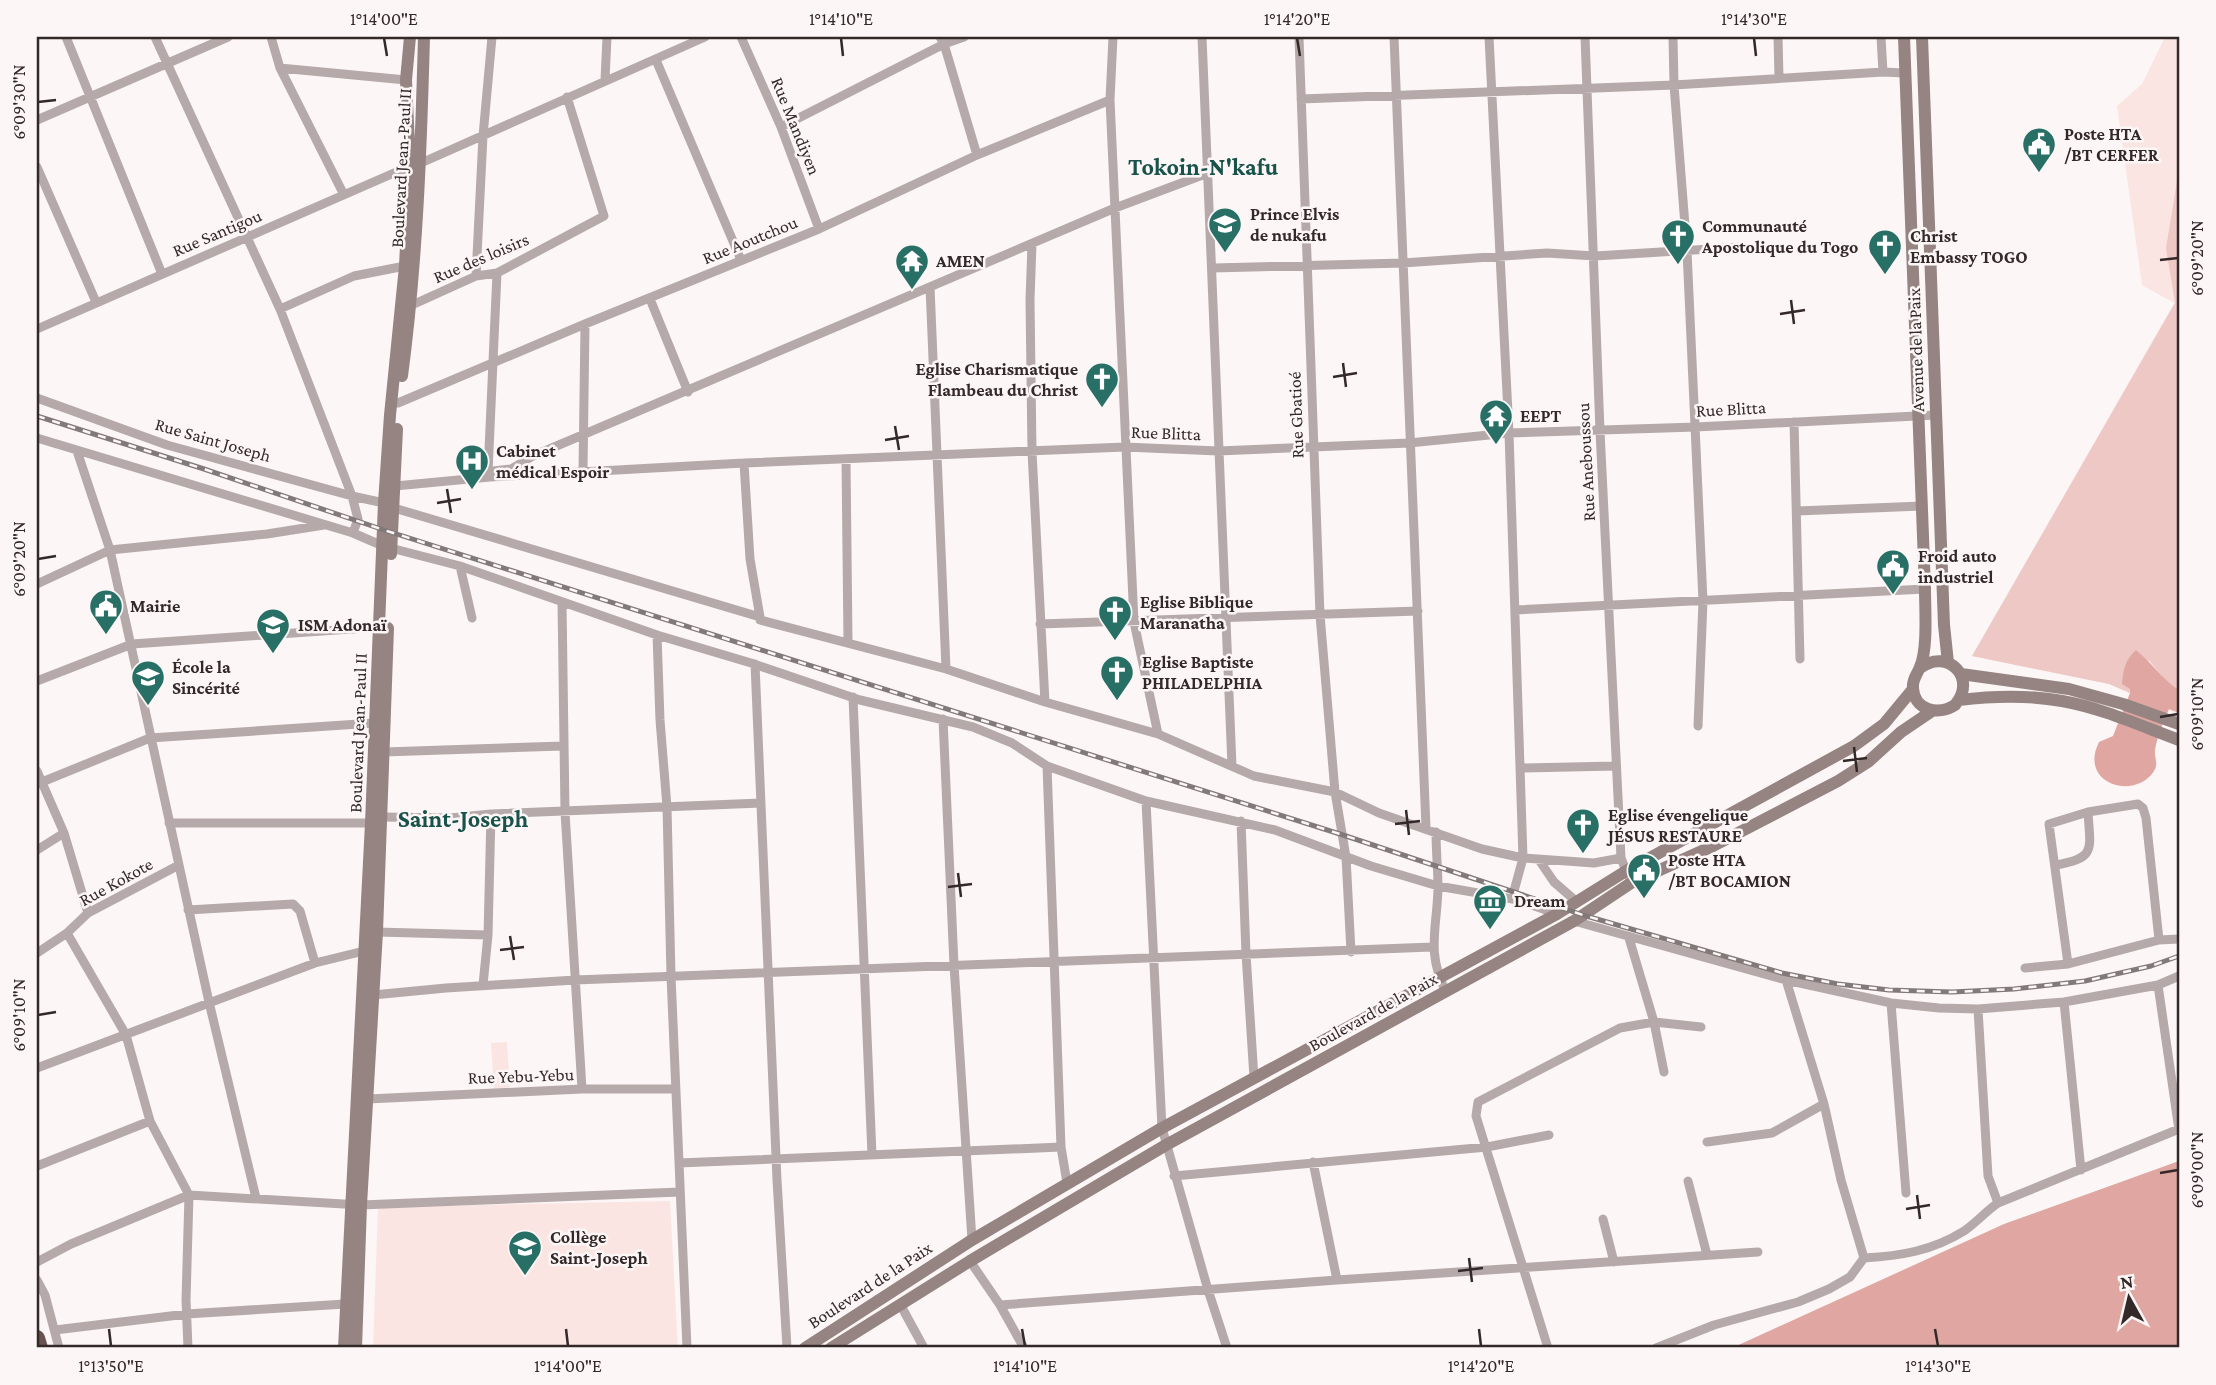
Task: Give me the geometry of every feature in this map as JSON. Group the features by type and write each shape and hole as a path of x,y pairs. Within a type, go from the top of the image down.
{"highway":[{"path":"37,1338 40,1348"}],"main road":[{"name":"Boulevard Jean-Paul II","path":"391,504 395,486 398,403 412,305 415,164 407,80 410,37"},
{"name":"Boulevard Jean-Paul II","path":"344,1348 345,1304 368,1099 377,933 373,723 424,37"},
{"path":"1904,37 1925,589 1925,625 1920,668 1913,680 1917,701 1932,711 1950,708 1959,700 1964,687 1961,674"},
{"name":"Avenue de la Paix","path":"1922,37 1944,625 1948,663"},
{"name":"Boulevard Jean-Paul II","path":"356,1348 355,1204 364,951 384,752 387,547"},
{"path":"1920,668 1936,661 1948,663 1961,674 2047,685 2091,694 2179,724"},
{"name":"Boulevard de la Paix","path":"805,1348 972,1240 1161,1128 1561,911 1626,870 1869,737 1896,711 1913,689"},
{"path":"1959,700 2060,700 2179,740"},
{"name":"Boulevard de la Paix","path":"833,1348 970,1261 1166,1145 1574,921 1626,870 1759,822 1838,781 1868,762 1900,732 1932,711"},
{"path":"1749,803 1759,822"}],"street":[{"path":"66,37 162,274"},
{"path":"155,37 280,309 352,496 358,520 353,533"},
{"path":"37,120 228,37"},
{"path":"271,37 279,68 344,195"},
{"path":"476,276 483,136 492,37"},
{"path":"605,80 607,37"},
{"name":"Rue Santigou","path":"37,329 705,37"},
{"name":"Rue Mandiyen","path":"741,37 781,127 819,229"},
{"path":"781,127 942,40 964,37"},
{"path":"1113,37 1111,100 1133,622 1158,734"},
{"path":"1202,37 1232,766"},
{"name":"Rue Gbatioé","path":"1298,37 1320,615 1335,792 1346,858 1351,952"},
{"path":"1394,37 1409,443 1431,830 1438,886 1432,947 1438,977 1446,992"},
{"path":"1489,37 1515,611 1523,858 1514,891 1518,900"},
{"name":"Rue Aneboussou","path":"1585,37 1616,766 1626,870"},
{"path":"1673,37 1674,85 1687,251 1703,601 1698,726"},
{"path":"1778,37 1779,78"},
{"path":"1881,37 1883,72"},
{"path":"942,40 977,155"},
{"path":"656,60 741,260"},
{"path":"279,68 407,80"},
{"path":"1301,99 1905,73"},
{"name":"Rue des loisirs","path":"412,305 476,276 497,273 604,216 567,97"},
{"name":"Rue Aoutchou","path":"398,403 819,229 977,155 1111,100"},
{"path":"37,167 96,302"},
{"path":"497,273 489,474 511,469 533,456 1115,208 1208,173"},
{"path":"1032,244 1031,452 1045,702"},
{"path":"1213,268 1403,262 1546,253 1595,256 1744,247"},
{"path":"280,309 354,276 405,266"},
{"path":"930,287 946,669"},
{"path":"650,299 688,392"},
{"path":"583,471 585,324"},
{"name":"Rue Saint Joseph","path":"37,398 167,445 352,496 391,504 760,620 946,669 1045,702 1158,734 1254,776 1335,792 1379,813 1482,849 1523,858 1594,863 1626,870"},
{"name":"Rue Blitta","path":"395,486 489,474 1125,447 1219,451 1409,443 1509,433 1936,415"},
{"path":"1794,422 1800,659"},
{"path":"37,438 353,533 387,547 460,566 657,635 853,697 973,727 1012,743 1047,766 1146,801 1241,821 1346,858 1438,886 1518,900 1561,911"},
{"path":"77,451 110,550 188,910 256,1198"},
{"path":"846,460 848,642"},
{"path":"744,463 750,559 760,618"},
{"path":"1797,511 1922,506"},
{"path":"37,584 110,550 268,534 324,525"},
{"path":"460,566 472,618"},
{"path":"1515,611 1925,589"},
{"path":"562,601 565,812 582,1089"},
{"path":"1040,624 1418,611"},
{"path":"37,681 132,644 380,627"},
{"path":"657,635 667,807 671,976 687,1348"},
{"path":"755,664 776,1159 787,1348"},
{"path":"853,697 872,1156"},
{"path":"943,719 954,965 972,1240"},
{"path":"39,783 150,738 373,723"},
{"path":"384,752 563,746"},
{"path":"1047,766 1061,1147 1067,1183"},
{"path":"1520,768 1616,766"},
{"path":"37,771 39,783 64,833 88,913"},
{"path":"1146,801 1161,1128 1227,1348"},
{"path":"169,823 450,818 761,803"},
{"path":"2068,964 2049,824 2088,812 2138,804 2143,808 2159,940"},
{"path":"2056,865 2077,862 2085,857 2089,850 2088,812"},
{"path":"483,985 488,935 491,814"},
{"path":"1241,821 1254,1078"},
{"path":"37,849 64,833"},
{"path":"1539,860 1554,882 1577,902"},
{"name":"Rue Kokote","path":"37,953 67,933 88,913 179,865"},
{"path":"188,910 293,904 300,911 315,963"},
{"path":"1574,921 1786,980 1891,1003 1978,1009 2064,1002 2158,985 2179,976"},
{"path":"67,933 126,1035 150,1121 189,1195 187,1348"},
{"path":"377,933 488,935"},
{"path":"1629,938 1654,1022 1664,1072"},
{"path":"2025,968 2068,964 2159,940 2179,939"},
{"path":"373,995 575,980 1432,947"},
{"path":"37,1068 315,963 364,951"},
{"path":"1786,980 1824,1104 1841,1180 1864,1258"},
{"path":"1864,1258 1901,1256 1938,1244 1965,1230 1983,1212 1998,1203 2179,1129 2158,985"},
{"path":"2064,1002 2081,1170"},
{"path":"1891,1003 1906,1193"},
{"path":"1978,1009 1988,1176 1998,1203"},
{"path":"1548,1348 1475,1111 1481,1099 1620,1028 1654,1022 1701,1027"},
{"name":"Rue Yebu-Yebu","path":"368,1099 582,1089 676,1089"},
{"path":"1707,1142 1772,1133 1824,1104"},
{"path":"37,1166 150,1121"},
{"path":"1174,1176 1487,1147 1549,1135"},
{"path":"679,1163 1061,1147"},
{"path":"1313,1162 1336,1280"},
{"path":"1688,1181 1707,1255"},
{"path":"37,1262 82,1239 189,1195 355,1204 680,1192"},
{"path":"1603,1219 1615,1262"},
{"path":"1000,1305 1758,1252"},
{"path":"1656,1348 1714,1325 1798,1302 1829,1289 1850,1277 1864,1258"},
{"path":"970,1261 1000,1305 1024,1348"},
{"path":"37,1280 45,1295 59,1348"},
{"path":"55,1330 187,1314 345,1304"},
{"path":"900,1304 924,1348"}],"shaded area":[{"path":"2165,37 2179,37 2179,715 2109,684 1972,656 2174,303 2142,285 2117,106 2142,84"},
{"path":"2179,169 2179,690 2166,681 2149,660 2130,693 2109,684 1972,656 2175,303 2166,248"},
{"path":"2136,650 2179,690 2179,713 2169,709 2156,745 2154,771 2145,780 2123,786 2102,778 2096,768 2095,757 2099,742 2113,736 2130,693 2130,689 2122,684 2123,674 2127,661"},
{"path":"507,1042 510,1087 494,1089 491,1043"},
{"path":"2179,1161 2179,1348 1732,1348 2004,1224"},
{"name":"Collège Saint-Joseph","path":"670,1201 678,1348 373,1348 378,1207"}],"railway":[{"path":"37,416 384,530 1343,835 1583,915 1782,973 1889,990 1952,992 2014,989 2085,981 2151,966 2179,956"}],"place":[{"name":"Poste HTA /BT CERFER","path":"2039,174"},
{"name":"Prince Elvis de nukafu","path":"1225,254"},
{"name":"Communauté Apostolique du Togo","path":"1678,266"},
{"name":"Christ Embassy TOGO","path":"1885,276"},
{"name":"AMEN","path":"912,291"},
{"name":"Eglise Charismatique Flambeau du Christ","path":"1102,409"},
{"name":"EEPT","path":"1496,446"},
{"name":"Cabinet médical Espoir","path":"472,491"},
{"name":"Froid auto industriel","path":"1893,596"},
{"name":"Mairie","path":"106,636"},
{"name":"Eglise Biblique Maranatha","path":"1115,642"},
{"name":"ISM Adonaï","path":"273,655"},
{"name":"Eglise Baptiste PHILADELPHIA","path":"1117,702"},
{"name":"École la Sincérité","path":"148,707"},
{"name":"Eglise évengelique JÉSUS RESTAURE","path":"1583,855"},
{"name":"Poste HTA /BT BOCAMION","path":"1644,900"},
{"name":"Dream","path":"1490,931"},
{"name":"Collège Saint-Joseph","path":"525,1277"}],"district":[{"name":"Tokoin-N'kafu","path":"1203,166"},
{"name":"Saint-Joseph","path":"463,818"}]}
